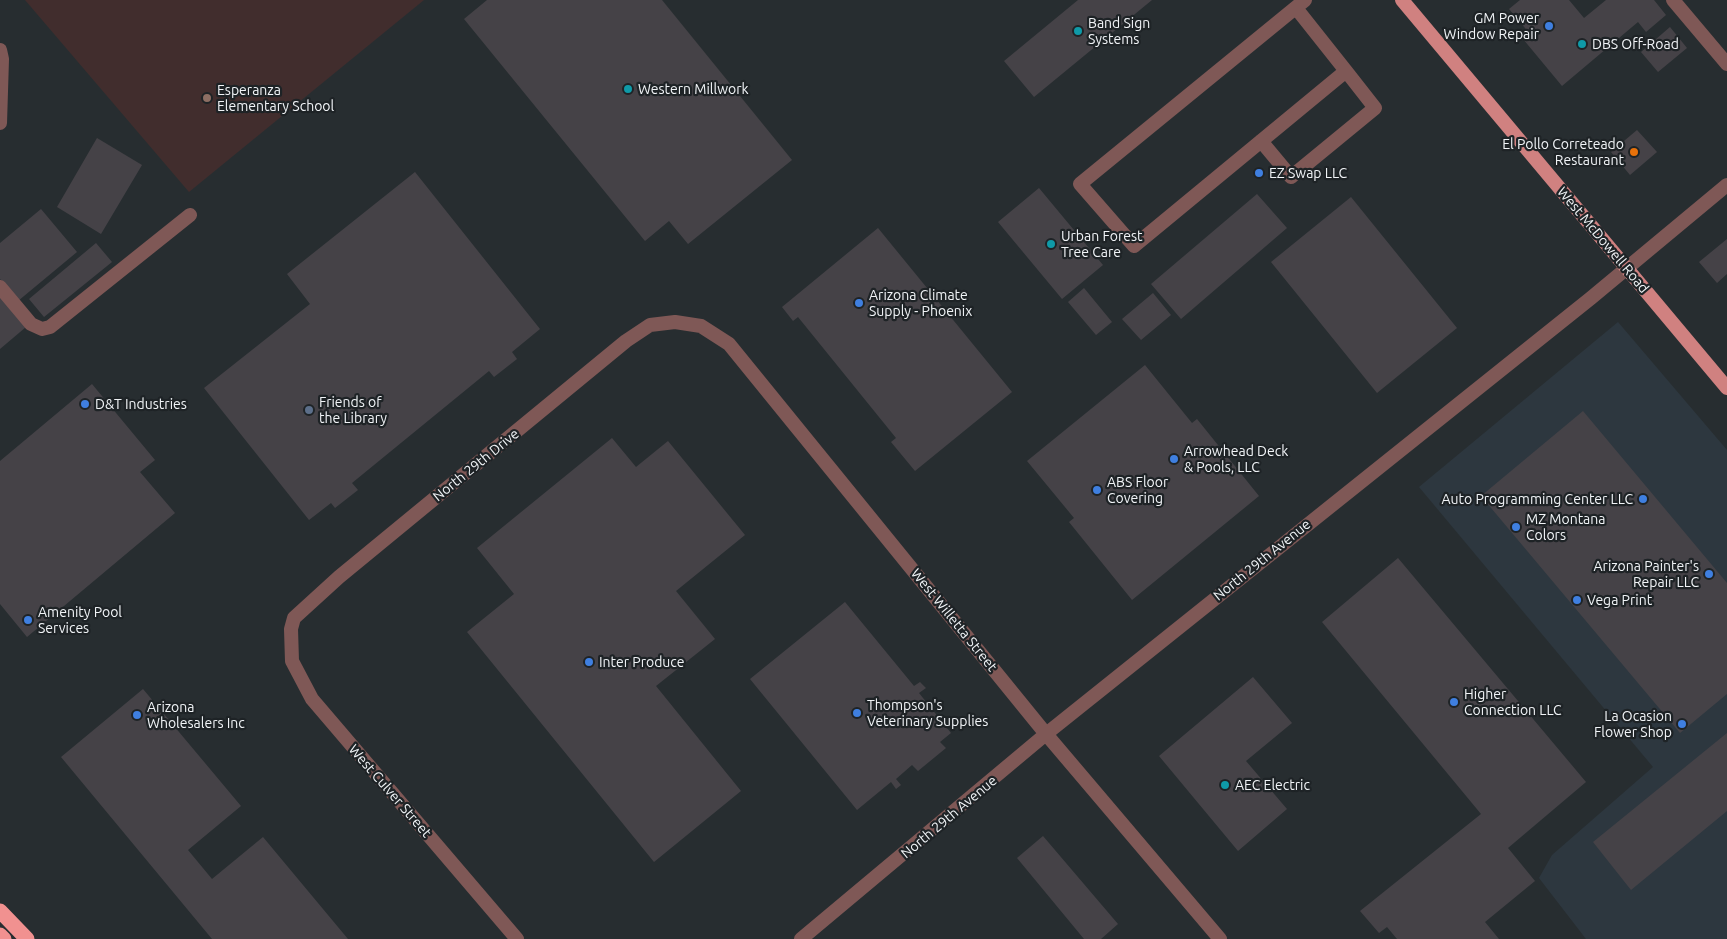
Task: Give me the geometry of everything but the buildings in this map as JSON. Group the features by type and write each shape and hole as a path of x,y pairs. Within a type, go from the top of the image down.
{"highway":[{"path":"0,911 27,939"},
{"path":"0,935 4,939"}],"main road":[{"name":"West McDowell Road","path":"1402,0 1727,388"}],"street":[{"path":"1673,0 1727,64"},
{"path":"1261,141 1291,177 1375,108 1346,71 1301,4 1080,184 1134,246 1261,141 1346,71"},
{"path":"0,50 2,59 0,123"},
{"name":"North 29th Avenue","path":"801,939 1046,734 1627,268 1727,185"},
{"path":"0,287 31,324 42,329 50,326 190,215"},
{"name":"West Willetta Street","path":"675,322 702,326 729,344 1046,734 1220,939"},
{"name":"North 29th Drive","path":"291,629 294,618 339,577 626,341 650,325 675,322"},
{"name":"West Culver Street","path":"291,629 292,661 312,699 518,939"}],"shaded area":[{"name":"Esperanza Elementary School","path":"25,0 424,0 189,192"},
{"path":"1618,322 1727,450 1727,939 1586,939 1539,878 1552,855 1653,767 1419,487"}],"place":[{"name":"GM Power Window Repair","path":"1549,26"},
{"name":"Band Sign Systems","path":"1078,31"},
{"name":"DBS Off-Road","path":"1582,44"},
{"name":"Western Millwork","path":"628,89"},
{"name":"Esperanza Elementary School","path":"207,98"},
{"name":"El Pollo Correteado Restaurant","path":"1634,152"},
{"name":"EZ Swap LLC","path":"1259,173"},
{"name":"Urban Forest Tree Care","path":"1051,244"},
{"name":"Arizona Climate Supply - Phoenix","path":"859,303"},
{"name":"D&T Industries","path":"85,404"},
{"name":"Friends of the Library","path":"309,410"},
{"name":"Arrowhead Deck & Pools, LLC","path":"1174,459"},
{"name":"ABS Floor Covering","path":"1097,490"},
{"name":"Auto Programming Center LLC","path":"1643,499"},
{"name":"MZ Montana Colors","path":"1516,527"},
{"name":"Arizona Painter's Repair LLC","path":"1709,574"},
{"name":"Vega Print","path":"1577,600"},
{"name":"Amenity Pool Services","path":"28,620"},
{"name":"Inter Produce","path":"589,662"},
{"name":"Higher Connection LLC","path":"1454,702"},
{"name":"Thompson's Veterinary Supplies","path":"857,713"},
{"name":"Arizona Wholesalers Inc","path":"137,715"},
{"name":"La Ocasion Flower Shop","path":"1682,724"},
{"name":"AEC Electric","path":"1225,785"}]}
